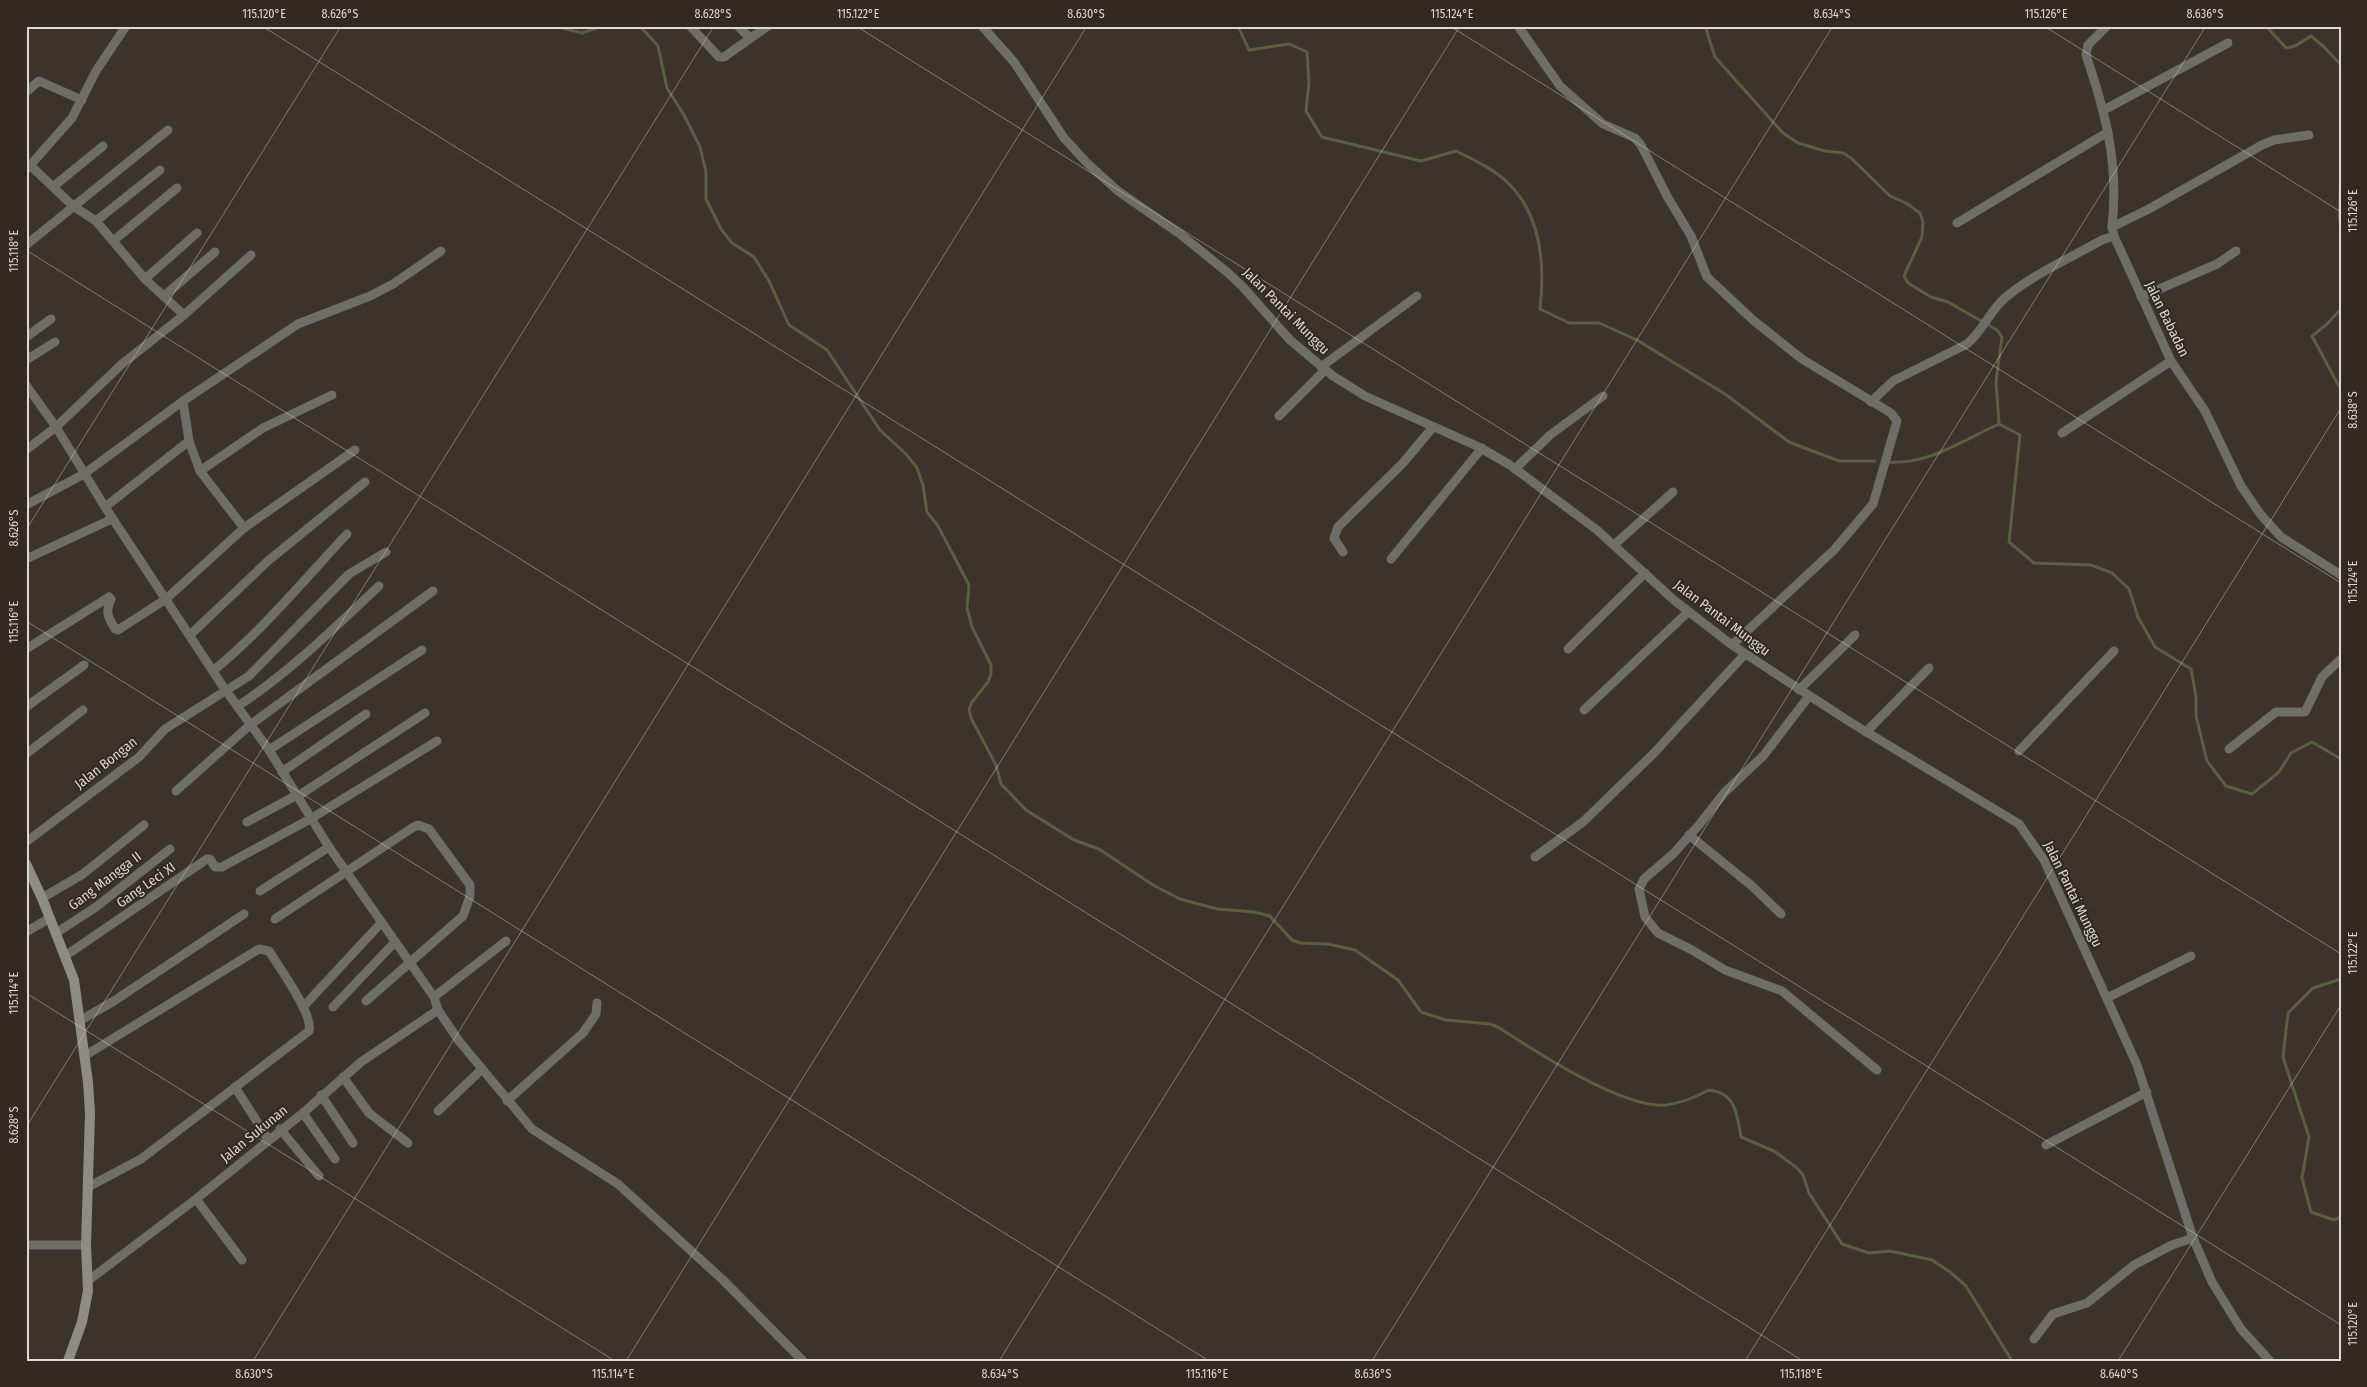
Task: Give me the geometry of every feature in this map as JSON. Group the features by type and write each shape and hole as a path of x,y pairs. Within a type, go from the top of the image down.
{"street":[{"path":"126,26 96,71 72,118 29,168 54,186 73,206 96,221 145,279 184,315"},
{"path":"690,26 719,56 729,54 768,26"},
{"path":"738,26 750,38"},
{"name":"Jalan Pantai Munggu","path":"982,26 1014,62 1064,138 1087,163 1118,191 1180,234 1227,272 1290,340 1323,369 1365,396 1482,448 1515,469 1614,544 1688,612 1732,645 1866,732 2013,820 2025,830 2044,860 2107,998 2147,1092 2193,1238 2212,1282 2241,1329 2270,1361"},
{"path":"1518,26 1560,86 1603,124 1635,138 1641,145 1666,196 1691,236 1707,277 1753,320 1802,359 1891,413 1897,421 1873,504 1834,550 1732,645"},
{"name":"Jalan Babadan","path":"2107,26 2088,45 2086,54 2104,110 2114,170 2113,231 2171,360 2205,411 2241,486 2260,514 2281,537 2341,575"},
{"path":"2104,110 2228,42"},
{"path":"26,92 39,81 82,100"},
{"path":"26,245 168,130"},
{"path":"1957,222 2108,132"},
{"path":"1871,402 1893,381 1967,344 1976,337 1993,310 2025,283 2102,240 2147,210 2262,145 2274,140 2309,135"},
{"path":"54,186 103,146"},
{"path":"96,221 160,170"},
{"path":"113,241 177,188"},
{"path":"145,279 197,233"},
{"path":"26,505 84,474 183,401 298,324 370,296 393,284 442,251"},
{"path":"2142,297 2217,264 2236,251"},
{"path":"164,296 215,252"},
{"path":"26,450 56,427 122,364 184,315 252,255"},
{"path":"1279,416 1323,369 1416,296"},
{"path":"26,337 51,319"},
{"path":"26,360 55,342"},
{"path":"2062,433 2171,360"},
{"path":"26,385 56,427 112,518 190,636 268,750 312,818 328,847 434,997 438,1010 481,1070 532,1129 618,1184 723,1280 803,1361"},
{"path":"200,471 263,428 332,396"},
{"path":"1515,469 1550,435 1603,396"},
{"path":"183,401 189,441 200,471 244,528"},
{"path":"1343,552 1334,538 1338,526 1403,463 1433,426"},
{"path":"105,507 189,441"},
{"path":"1391,559 1482,448"},
{"path":"26,649 109,597 111,599 107,614 115,629 118,630 166,599 244,528 355,450"},
{"path":"190,636 269,560 365,482"},
{"path":"1614,544 1673,492"},
{"path":"26,559 112,518"},
{"path":"214,670 266,624 347,534"},
{"name":"Jalan Bongan","path":"26,842 139,757 165,729 249,676 349,574 386,552"},
{"path":"1568,649 1645,573"},
{"path":"238,706 266,688 299,661 379,586"},
{"path":"176,791 250,725 433,591"},
{"path":"1584,710 1688,612"},
{"path":"1800,690 1855,634"},
{"path":"268,750 422,650"},
{"path":"2019,751 2114,651"},
{"path":"1535,857 1583,822 1654,753 1745,654"},
{"path":"2229,749 2276,712 2305,712 2322,677 2341,659"},
{"path":"26,707 84,665"},
{"path":"1866,732 1929,668"},
{"path":"1809,696 1764,755 1719,797 1689,835 1640,884 1639,889 1645,916 1652,928 1725,970 1782,991 1877,1070"},
{"path":"26,754 83,710"},
{"path":"247,822 297,796 425,713"},
{"path":"282,772 366,714"},
{"path":"312,818 437,741"},
{"name":"Gang Leci XI","path":"65,956 207,859 210,859 215,867 220,868 312,818"},
{"path":"42,898 83,874 144,825"},
{"path":"275,919 418,825 429,829 470,884 470,896 463,916 366,1001"},
{"path":"1689,835 1752,886 1781,914"},
{"path":"260,891 328,847"},
{"name":"Gang Mangga II","path":"56,933 96,907 170,849"},
{"path":"26,864 42,898 74,980 86,1055 89,1104 86,1245 89,1280 86,1308 68,1361"},
{"path":"81,1020 114,1001 244,914"},
{"path":"26,932 50,918"},
{"path":"303,1007 381,923"},
{"path":"434,997 506,941"},
{"path":"333,1007 395,942"},
{"path":"86,1055 259,949 269,952 303,1007 309,1021 309,1031 235,1087 140,1158 88,1187"},
{"path":"2107,998 2191,956"},
{"path":"507,1101 583,1033 596,1014 597,1004"},
{"name":"Jalan Sukunan","path":"89,1280 196,1199 280,1129 303,1113 321,1095 361,1062 438,1010"},
{"path":"438,1111 481,1070"},
{"path":"343,1077 369,1113 408,1143"},
{"path":"235,1087 268,1139"},
{"path":"2046,1145 2147,1092"},
{"path":"321,1095 352,1144"},
{"path":"303,1113 335,1159"},
{"path":"280,1129 319,1176"},
{"path":"196,1199 242,1260"},
{"path":"2034,1339 2053,1314 2087,1303 2134,1265 2172,1245 2193,1238"},
{"path":"26,1245 86,1245"}],"waterway":[{"path":"554,26 582,33 602,26"},
{"path":"640,26 658,46 667,88 684,115 700,147 706,172 706,199 721,229 732,243 754,257 769,281 789,325 827,350 880,430 906,454 917,468 923,485 927,512 938,526 969,585 967,608 972,627 991,665 991,674 988,682 972,702 969,709 971,718 996,765 1001,784 1026,810 1074,840 1099,849 1153,885 1180,899 1217,909 1254,912 1270,916 1292,940 1300,943 1328,944 1355,950 1398,980 1421,1012 1446,1020 1490,1024 1498,1027 1556,1063 1627,1098 1648,1104 1666,1105 1677,1103 1709,1090 1725,1095 1734,1106 1741,1137 1774,1151 1797,1168 1803,1175 1809,1193 1842,1244 1869,1253 1890,1251 1932,1260 1950,1272 1966,1286 2012,1361"},
{"path":"1238,26 1249,50 1289,44 1307,52 1309,83 1306,111 1322,137 1421,161 1456,151 1477,161 1508,183 1528,210 1539,242 1542,275 1540,309 1569,323 1599,323 1637,340 1725,394 1789,442 1839,461 1875,461"},
{"path":"1705,26 1715,57 1783,133 1798,143 1825,151 1843,153 1851,158 1890,196 1906,203 1920,213 1923,222 1922,237 1904,276 1908,283 1931,297 1948,302 1997,330 2002,337 1996,381 1999,424"},
{"path":"2266,26 2286,48 2295,46 2311,36 2341,65"},
{"path":"2341,174 2339,217 2341,229"},
{"path":"2341,309 2312,336 2341,390"},
{"path":"1888,462 1918,460 1932,456 1999,424 2020,435 2009,542 2034,563 2091,565 2112,573 2129,589 2138,617 2155,647 2191,669 2196,697 2196,716 2207,761 2226,786 2252,794 2279,772 2291,753 2312,742 2341,759"},
{"path":"2341,979 2313,988 2288,1013 2283,1057 2309,1137 2302,1178 2311,1212 2334,1220 2341,1217"}]}
